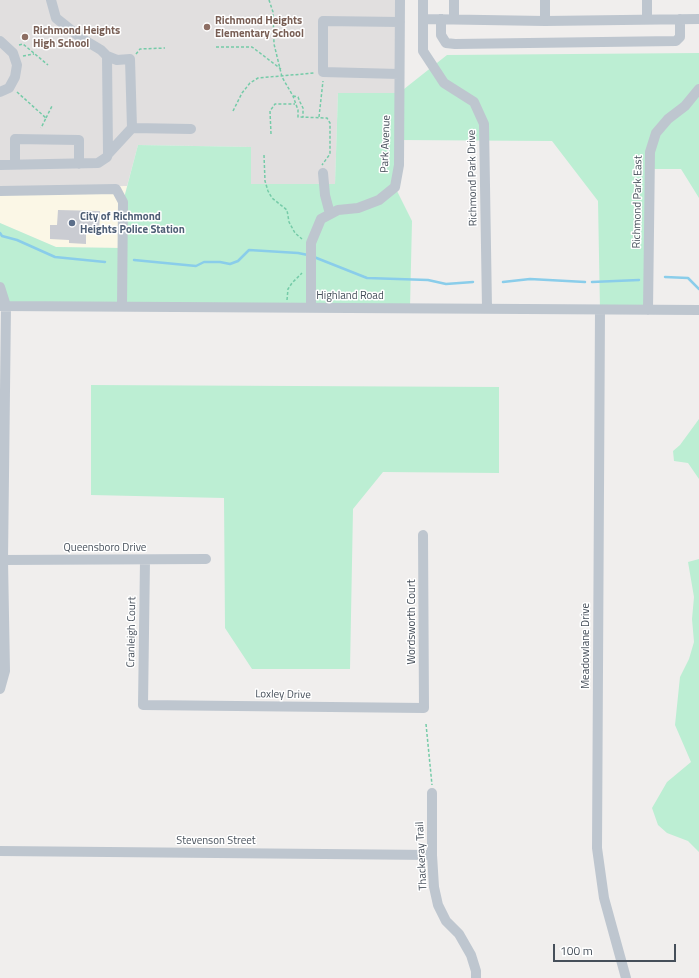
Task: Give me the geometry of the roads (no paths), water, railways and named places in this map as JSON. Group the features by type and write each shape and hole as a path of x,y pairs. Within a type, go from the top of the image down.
{"street":[{"path":"0,165 98,163 132,128 130,59 117,60 107,56 101,50 81,38 56,18 51,0"},
{"name":"Park Avenue","path":"330,214 338,210 358,208 380,200 395,187 399,165 400,0"},
{"name":"Richmond Park Drive","path":"423,0 423,50 444,83 474,102 484,124 487,308"},
{"path":"454,0 454,18"},
{"path":"544,20 545,0"},
{"path":"647,0 647,19"},
{"path":"423,19 699,19"},
{"path":"441,19 441,35 446,43 455,44 676,41 680,37 680,19"},
{"path":"399,74 323,72 323,20 400,22"},
{"path":"0,41 13,53 17,66 15,78 9,88 0,92"},
{"path":"107,56 108,154"},
{"name":"Richmond Park East","path":"648,310 650,152 656,132 685,106 699,89"},
{"path":"132,128 191,129"},
{"path":"15,164 15,140 79,140 79,164"},
{"path":"311,308 307,270 308,243 321,219 330,214 325,195 323,173"},
{"path":"0,191 116,189 123,202 122,306"},
{"path":"0,287 3,306 5,671 0,689"},
{"name":"Highland Road","path":"3,306 699,310"},
{"name":"Meadowlane Drive","path":"600,310 597,848 604,898 626,978"},
{"name":"Wordsworth Court","path":"424,535 424,708"},
{"name":"Queensboro Drive","path":"4,560 206,560"},
{"name":"Cranleigh Court","path":"143,705 145,560"},
{"name":"Loxley Drive","path":"143,705 424,708"},
{"name":"Thackeray Trail","path":"432,793 432,855 434,887 438,905 446,921 459,934 471,955 476,971 476,978"},
{"name":"Stevenson Street","path":"0,851 432,855"}],"waterway":[{"path":"0,233 2,236 17,240 55,257 105,262"},
{"path":"134,260 196,266 204,262 220,262 230,264 238,261 249,250 308,255"},
{"path":"314,257 367,278 428,280 446,284 473,282"},
{"path":"665,277 688,278 699,289"},
{"path":"503,282 530,279 585,282"},
{"path":"592,282 639,280"}],"place":[{"name":"Richmond Heights Elementary School","path":"207,27"},
{"name":"Richmond Heights High School","path":"25,37"},
{"name":"City of Richmond Heights Police Station","path":"72,223"}]}
